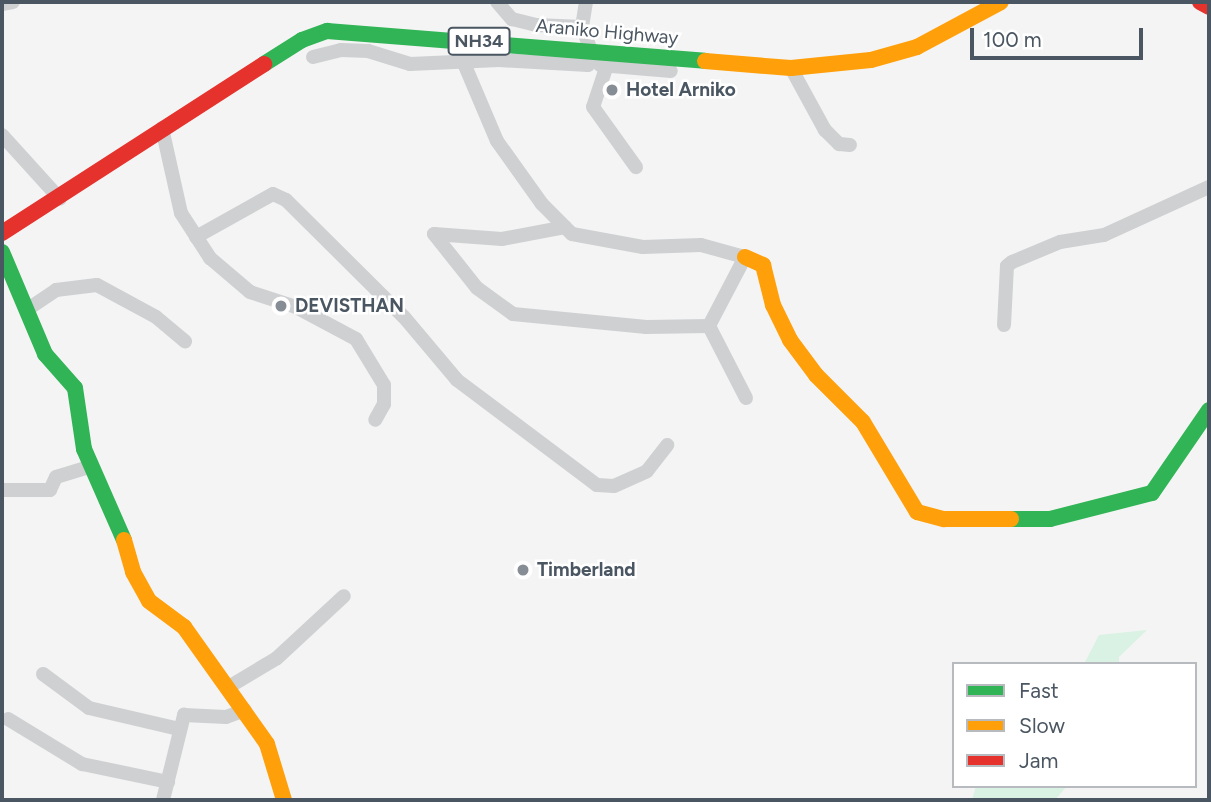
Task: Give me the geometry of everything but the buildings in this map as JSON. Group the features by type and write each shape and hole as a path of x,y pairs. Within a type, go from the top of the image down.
{"main road":[{"name":"Araniko Highway","path":"2,233 60,199 162,128 302,40 327,31 467,40 590,59 791,68 871,60 917,47 1001,2"},
{"path":"1200,2 1209,7"},
{"path":"2,251 45,354 75,388 79,428 91,466 125,542 133,572 149,601 184,627 267,744 284,800"},
{"path":"746,257 763,265 773,305 790,340 816,375 863,422 917,512 944,519 1050,519 1152,493 1209,411"}],"street":[{"path":"2,4 13,2"},
{"path":"498,2 512,19 536,25 582,27"},
{"path":"586,2 582,27 590,59"},
{"path":"467,40 463,61 497,141 542,204 572,234 632,245 701,245 746,257 709,326"},
{"path":"313,57 341,50 368,51 410,64 590,59 607,65 671,71"},
{"path":"607,65 593,107 636,167"},
{"path":"791,68 825,130 839,144 850,145"},
{"path":"162,128 181,213 210,258 250,292 296,307 356,339 384,385 384,404 375,420"},
{"path":"2,135 60,199"},
{"path":"1004,325 1007,266 1012,262 1060,242 1104,235 1209,187"},
{"path":"196,237 273,194 286,200 404,317 457,380 597,485 614,486 647,471 667,445"},
{"path":"565,226 502,239 434,234 477,288 513,314 646,327 709,326"},
{"path":"28,309 56,290 97,285 156,317 185,341"},
{"path":"709,326 746,398"},
{"path":"2,490 50,490 56,477 91,466"},
{"path":"227,688 276,658 344,596"},
{"path":"43,674 89,708 179,729"},
{"path":"163,800 179,729 188,713 226,717 244,710"},
{"path":"8,719 82,764 168,782"}],"green space":[{"path":"1147,630 1119,657 1119,662 1085,662 1099,635"},
{"path":"975,788 1065,788 1055,800 972,800"}],"traffic: fast":[{"path":"264,64 302,40 327,31 705,61"},
{"path":"2,252 45,354 75,388 84,449 124,540"},
{"path":"1011,519 1050,519 1152,493 1209,410"}],"traffic: slow":[{"path":"705,61 791,68 871,60 917,47 1001,2"},
{"path":"745,257 763,265 773,305 790,340 816,375 863,422 917,512 944,519 1011,519"},
{"path":"124,540 133,572 149,601 184,627 267,744 284,800"}],"traffic: jam":[{"path":"1200,2 1209,7"},
{"path":"2,233 264,64"}],"place":[{"name":"Hotel Arniko","path":"612,90"},
{"name":"DEVISTHAN","path":"281,306"},
{"name":"Timberland","path":"523,570"}]}
